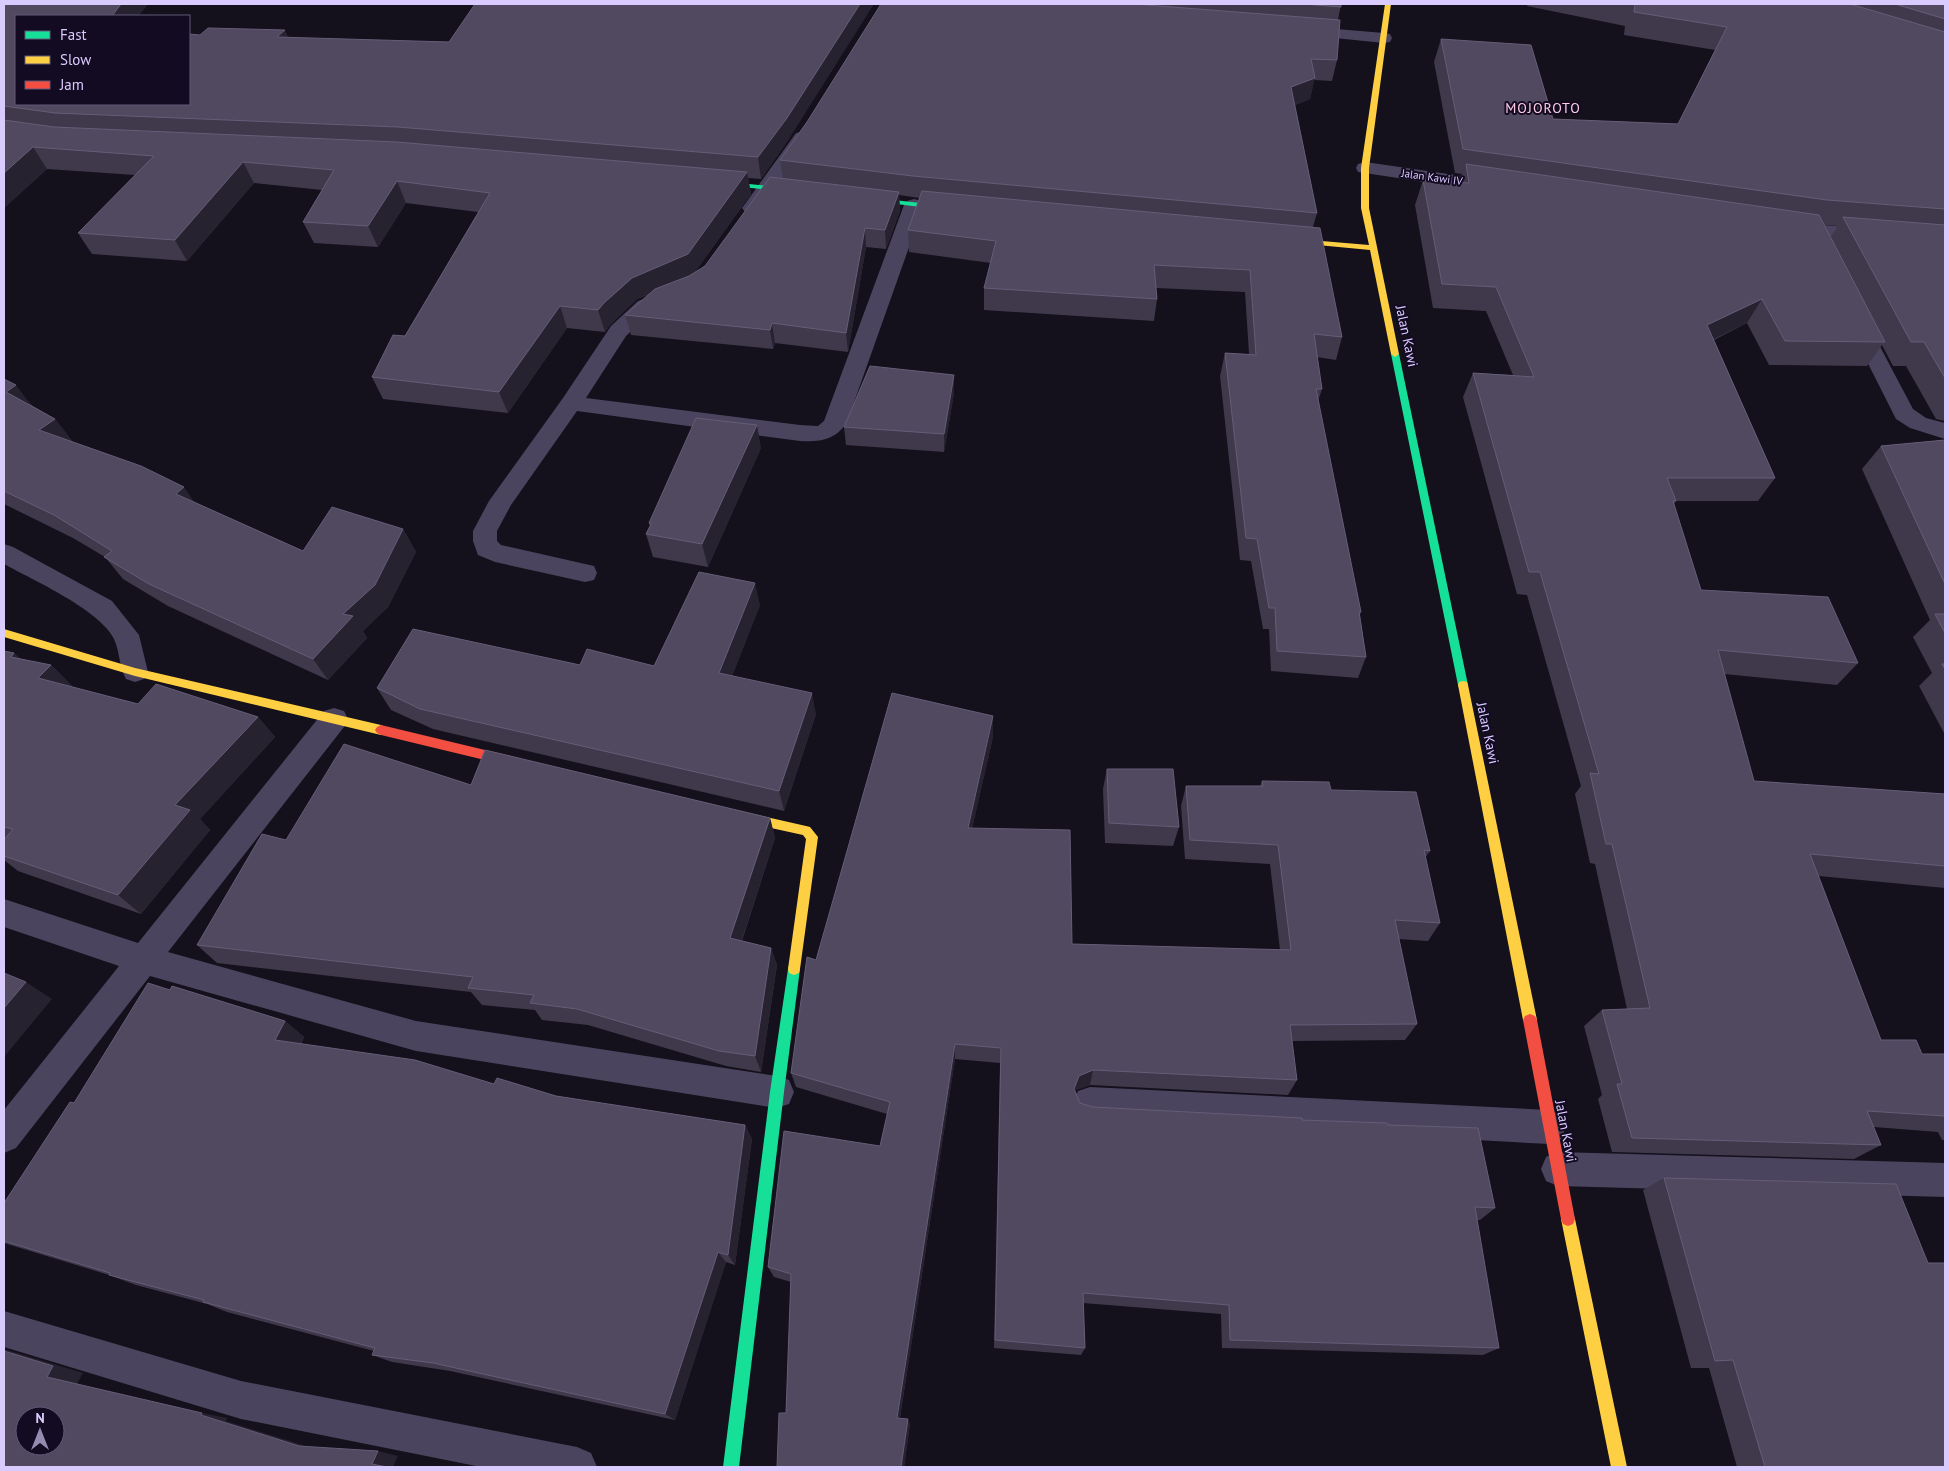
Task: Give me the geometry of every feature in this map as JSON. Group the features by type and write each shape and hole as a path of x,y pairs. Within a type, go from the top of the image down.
{"main road":[{"name":"Jalan Kawi","path":"1388,4 1365,168 1365,208 1522,974 1549,1127 1619,1467"},
{"path":"698,181 816,193"},
{"path":"855,198 963,209"},
{"path":"1276,239 1374,248"},
{"path":"4,633 135,672 527,765"},
{"path":"720,811 806,832 812,837 777,1092 731,1467"}],"street":[{"path":"1286,30 1384,38"},
{"path":"741,224 809,126"},
{"name":"Jalan Kawi IV","path":"1365,168 1511,188"},
{"path":"571,403 800,433 819,434 827,432 836,422 914,205"},
{"path":"1773,226 1816,240 1945,242"},
{"path":"585,573 495,553 487,549 484,541 485,531 501,501 571,403 618,331 644,306 678,293"},
{"path":"1847,301 1904,414 1918,423 1945,431"},
{"path":"4,553 103,608 126,636 135,672"},
{"path":"4,1136 334,719"},
{"path":"4,913 144,960 416,1036 777,1092"},
{"path":"1090,1104 1549,1127"},
{"path":"1558,1169 1945,1180"},
{"path":"4,1329 241,1400 577,1467"}],"building":[{"path":"4,4 121,4 113,15 15,15 15,105 190,105 190,34 200,35 208,28 285,30 277,37 449,42 475,4 860,4 787,118 758,157 398,127 55,113 4,106"},
{"path":"881,4 1133,4 1340,20 1337,60 1311,59 1315,78 1291,87 1317,213 913,176 780,160 807,122"},
{"path":"1304,4 1341,4 1341,7"},
{"path":"1635,4 1850,4 1945,32 1945,209 1827,200 1463,149 1441,39 1531,45 1553,119 1678,124 1727,27 1634,12"},
{"path":"1895,4 1945,4 1945,19"},
{"path":"4,120 54,127 397,142 747,172 688,254 632,278 598,310 560,306 499,392 372,377 393,335 405,336 490,193 397,181 368,226 303,222 334,170 243,162 175,240 78,233 154,156 33,147 4,173"},
{"path":"1466,164 1819,215 1885,342 1785,341 1762,299 1707,325 1775,478 1667,478 1676,501 1673,501 1701,590 1828,597 1858,663 1718,650 1754,781 1945,794 1945,866 1810,854 1881,1040 1916,1040 1922,1054 1945,1054 1945,1116 1867,1111 1881,1145 1632,1138 1617,1084 1622,1084 1602,1010 1650,1008 1612,844 1606,844 1590,773 1599,774 1540,572 1529,572 1473,373 1534,377 1496,287 1442,284 1423,180 1469,183"},
{"path":"770,177 899,192 885,230 865,228 846,333 772,323 770,330 625,315 655,289 689,276 705,266"},
{"path":"922,191 1320,228 1342,337 1314,334 1322,389 1316,389 1361,612 1359,612 1366,657 1277,651 1275,608 1269,608 1257,539 1246,538 1225,353 1256,355 1250,270 1154,265 1157,299 984,288 996,241 908,230"},
{"path":"1843,217 1945,225 1945,378 1924,342 1911,342"},
{"path":"870,366 954,375 944,434 844,427"},
{"path":"4,379 16,385 6,392 55,419 39,430 141,466 184,487 176,494 303,551 332,507 403,529 375,585 343,614 353,616 313,659 149,584 104,557 112,551 54,515 4,491"},
{"path":"696,418 757,425 702,544 646,534 651,524 649,523"},
{"path":"1945,440 1945,584 1881,446"},
{"path":"699,572 755,583 719,673 812,693 779,791 420,709 377,688 413,629 580,665 587,649 654,666"},
{"path":"1935,614 1945,614 1945,633"},
{"path":"4,651 14,653 11,657 51,665 38,678 138,704 156,684 258,717 175,805 190,810 118,895 4,856 4,840 13,829 4,827"},
{"path":"892,693 993,716 968,828 1070,830 1072,944 1291,950 1278,845 1190,840 1186,786 1263,786 1262,781 1329,782 1331,790 1416,792 1430,851 1424,850 1440,923 1395,920 1417,1024 1290,1025 1297,1080 1093,1070 1079,1076 1074,1089 1080,1103 1093,1107 1302,1118 1302,1120 1387,1123 1388,1125 1478,1128 1495,1208 1475,1207 1499,1348 1230,1340 1229,1305 1083,1293 1085,1348 995,1340 1001,1048 955,1044 897,1418 908,1419 901,1467 777,1467 779,1413 786,1413 791,1274 768,1267 784,1131 880,1146 890,1102 791,1073 807,957 816,960"},
{"path":"344,744 471,785 485,750 770,818 730,938 771,948 755,1056 719,1051 577,1009 530,1003 534,995 468,988 473,977 197,945 262,834 286,840"},
{"path":"1107,769 1173,769 1179,827 1109,823"},
{"path":"4,973 26,982 4,1008"},
{"path":"148,983 170,990 172,986 285,1021 275,1040 415,1060 494,1084 497,1078 556,1096 745,1125 728,1255 718,1252 665,1414 433,1363 372,1355 375,1348 109,1275 110,1273 4,1241 4,1203 70,1102 74,1103"},
{"path":"1664,1178 1896,1184 1928,1263 1945,1263 1945,1467 1765,1467 1733,1360 1715,1361"},
{"path":"4,1351 53,1366 47,1377 202,1413 201,1415 299,1446 378,1451 372,1464 387,1467 4,1467"}],"traffic: fast":[{"path":"711,182 801,191"},
{"path":"863,198 954,209"},
{"path":"1395,354 1463,685"},
{"path":"731,1467 794,969"}],"traffic: slow":[{"path":"1388,4 1365,168 1365,208 1395,354"},
{"path":"1286,240 1374,248"},
{"path":"4,633 135,672 381,730"},
{"path":"1463,685 1530,1020"},
{"path":"735,815 806,831 812,837 794,969"},
{"path":"1568,1219 1619,1467"}],"traffic: jam":[{"path":"381,730 518,763"},
{"path":"1530,1020 1568,1219"}],"district":[{"name":"MOJOROTO","path":"1543,108"}]}
